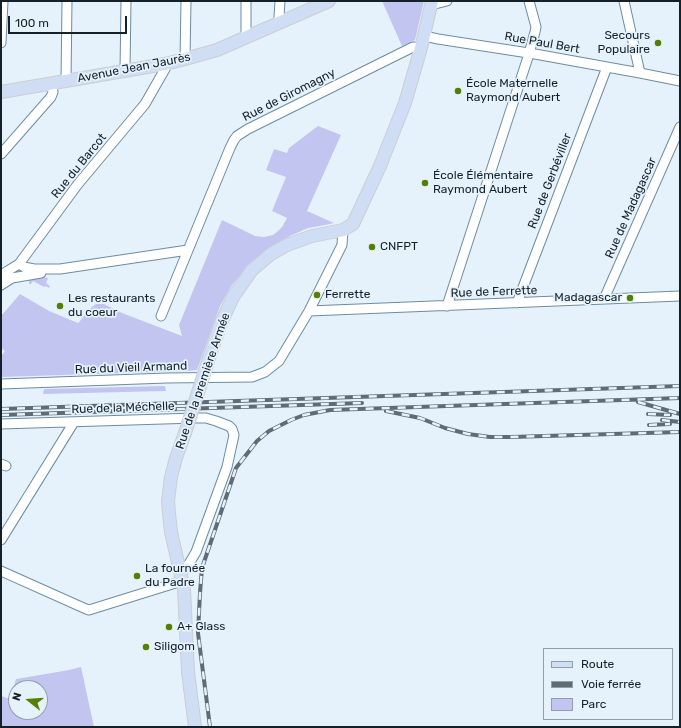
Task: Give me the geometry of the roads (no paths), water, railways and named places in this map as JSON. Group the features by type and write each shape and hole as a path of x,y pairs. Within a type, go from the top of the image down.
{"main road":[{"name":"Avenue Jean Jaurès","path":"1,92 165,64 186,59 217,50 280,22 314,4 329,1"},
{"path":"343,230 353,224 380,166 405,103 432,3"},
{"name":"Rue de la première Armée","path":"195,727 188,672 185,596 171,532 168,501 171,477 176,458 221,324 233,297 252,270 271,254 287,245 312,236 343,230"}],"street":[{"path":"1,43 3,1"},
{"path":"66,81 67,1"},
{"path":"125,71 126,1"},
{"path":"186,1 186,59"},
{"path":"246,1 246,38"},
{"path":"280,1 280,22"},
{"path":"432,3 447,1"},
{"path":"447,306 535,32 536,27 529,1"},
{"path":"624,1 640,73"},
{"name":"Rue Paul Bert","path":"422,42 446,40 529,53 640,73 680,82"},
{"name":"Rue de Giromagny","path":"188,250 230,148 237,136 248,129 422,42"},
{"name":"Rue du Barcot","path":"1,275 19,264 78,184 145,104 165,69 165,64"},
{"name":"Rue de Gerbéviller","path":"517,303 607,67"},
{"path":"1,154 51,97 53,92 52,83"},
{"name":"Rue de Madagascar","path":"604,299 680,128"},
{"name":"Rue du Vieil Armand","path":"1,384 159,378 252,377 265,372 279,361 309,311 342,245 343,230"},
{"path":"1,286 12,278 18,276 188,250"},
{"path":"161,316 188,250"},
{"path":"18,276 15,270 19,264 34,269 60,269"},
{"name":"Rue de Ferrette","path":"309,311 680,296"},
{"name":"Rue de la Méchelle","path":"1,424 206,418 229,426 234,435 227,467 196,552 181,575"},
{"path":"1,540 74,422"},
{"path":"1,571 89,610 181,575"}],"railway":[{"path":"1,409 680,386"},
{"path":"210,727 198,633 202,568 236,468 257,441 269,431 304,415 330,410 680,398"},
{"path":"638,402 680,414"},
{"path":"1,415 362,403"},
{"path":"386,411 420,418 445,428 468,434 490,437 680,432"},
{"path":"648,414 670,415"},
{"path":"662,420 680,422"},
{"path":"649,425 670,424"}],"place":[{"name":"Secours Populaire","path":"658,43"},
{"name":"École Maternelle Raymond Aubert","path":"458,91"},
{"name":"École Élémentaire Raymond Aubert","path":"425,183"},
{"name":"CNFPT","path":"372,247"},
{"name":"Ferrette","path":"317,295"},
{"name":"Madagascar","path":"630,298"},
{"name":"Les restaurants du coeur","path":"60,306"},
{"name":"La fournée du Padre","path":"137,576"},
{"name":"A+ Glass","path":"169,627"},
{"name":"Siligom","path":"146,647"}]}
